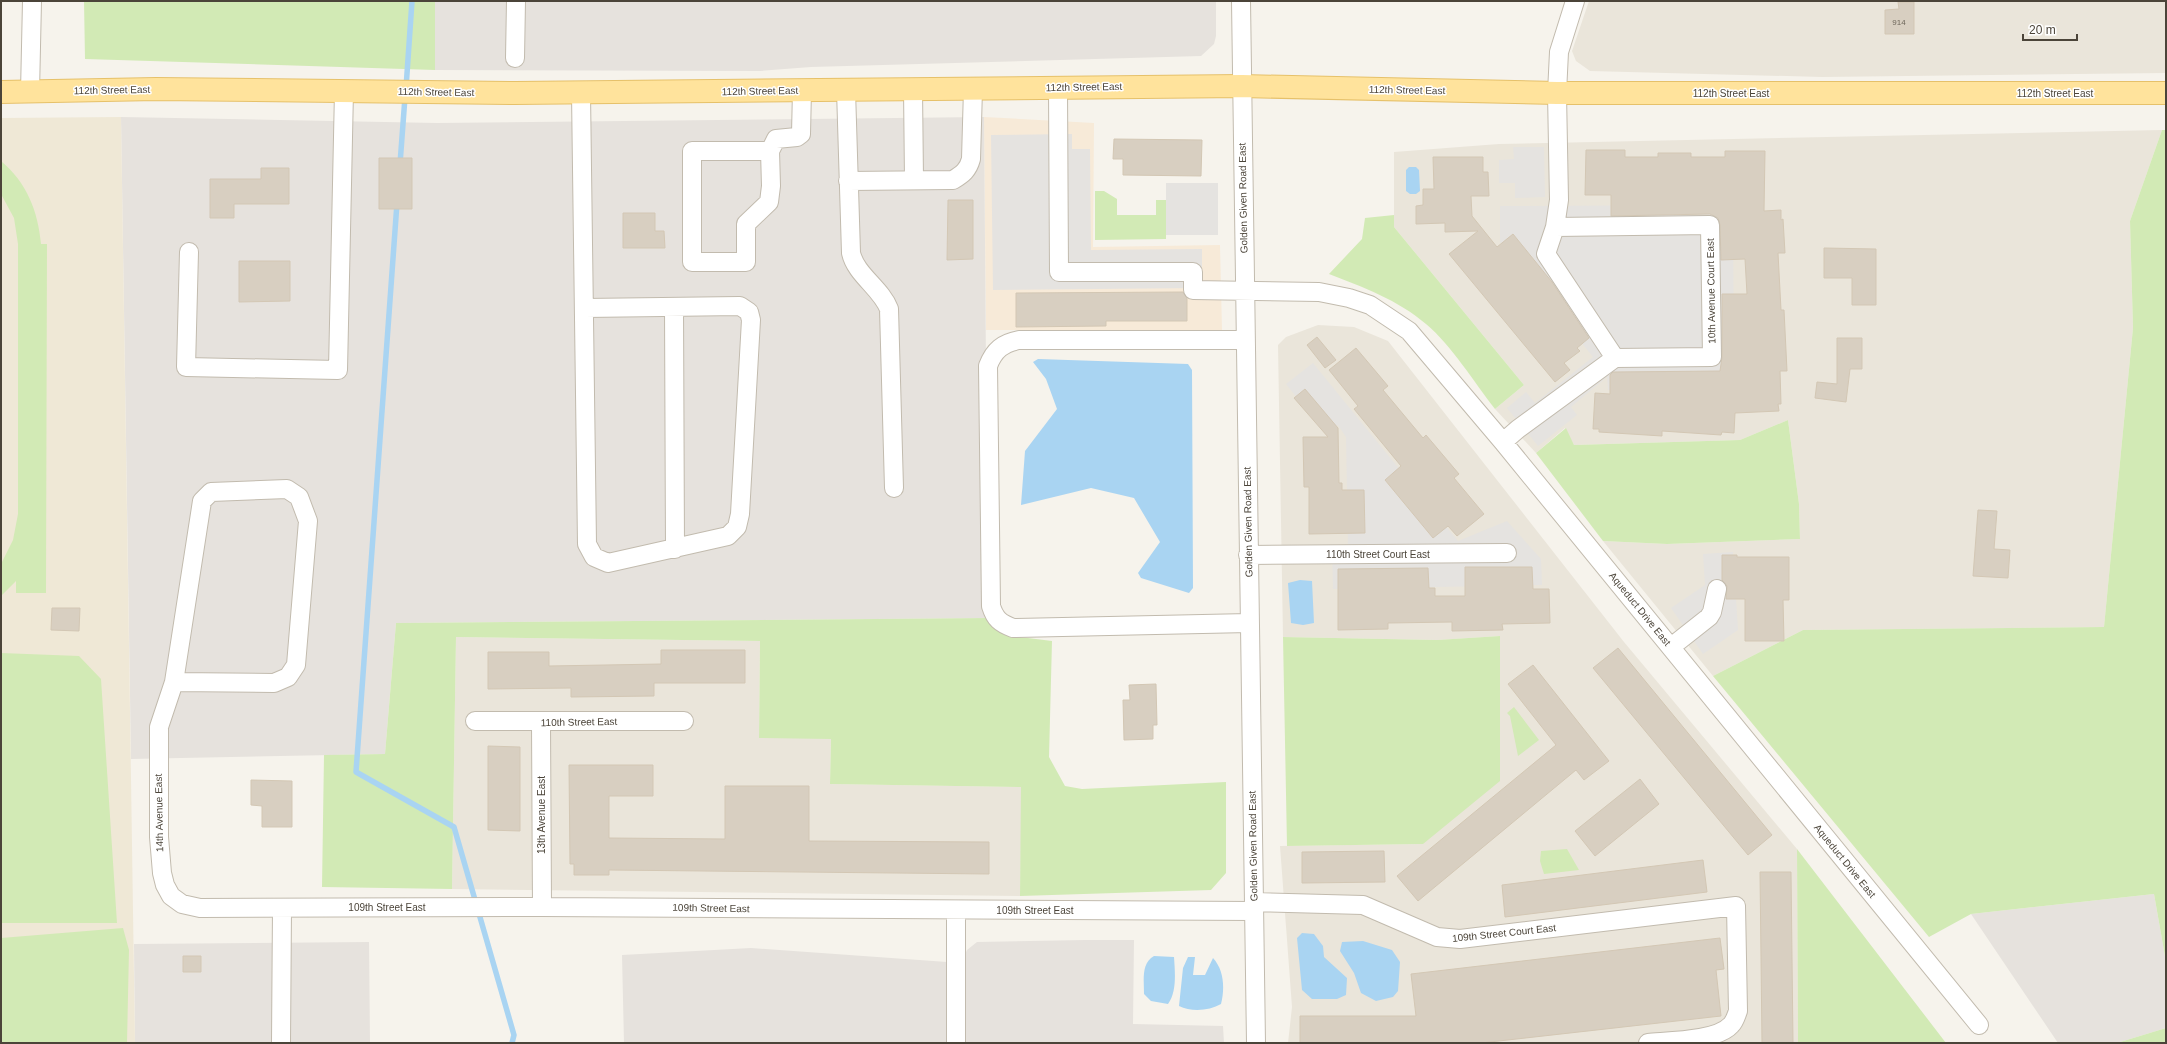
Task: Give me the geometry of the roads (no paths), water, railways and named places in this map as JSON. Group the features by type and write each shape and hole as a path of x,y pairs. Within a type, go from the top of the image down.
{"main road":[{"name":"112th Street East","path":"1,92 156,89 581,93 1242,86 1557,93 2166,93"}],"street":[{"path":"30,92 32,1"},
{"path":"515,58 516,1"},
{"name":"Golden Given Road East","path":"1241,1 1256,1043"},
{"path":"1503,442 1518,429 1615,358 1546,254 1555,227 1559,200 1557,93 1558,52 1575,1"},
{"name":"Aqueduct Drive East","path":"1058,88 1059,272 1193,272 1193,290 1320,292 1349,298 1370,305 1409,331 1503,442 1979,1025"},
{"path":"913,89 914,180"},
{"path":"848,181 953,180 962,175 968,167 971,159 973,89"},
{"path":"770,151 692,151 692,262 746,262 746,224 768,202 771,186 770,151 776,139 797,137 801,134 803,129 802,90"},
{"path":"846,90 851,253 853,261 886,300 889,309 894,488"},
{"path":"189,252 186,367 338,370 344,91"},
{"path":"581,93 587,544 594,556 608,563 728,536 737,527 740,514 751,320 749,312 740,306 585,308"},
{"name":"10th Avenue Court East","path":"1555,227 1710,225 1712,357 1615,358"},
{"path":"674,306 675,548"},
{"path":"1245,340 1019,340 1007,342 998,348 991,356 988,366 990,582 991,606 994,616 1000,623 1013,628 1249,623"},
{"name":"14th Avenue East","path":"171,896 165,885 162,873 159,837 158,728 174,682 202,501 211,492 287,489 299,497 308,520 296,665 288,677 274,683 174,682"},
{"name":"110th Street Court East","path":"1248,555 1507,553"},
{"path":"1671,647 1709,617 1712,612 1717,589"},
{"name":"110th Street East","path":"474,721 541,723 684,721"},
{"name":"13th Avenue East","path":"541,723 542,907"},
{"name":"109th Street East","path":"171,896 182,904 200,908 542,907 956,910 1254,906"},
{"name":"109th Street Court East","path":"1254,906 1363,905 1437,937 1460,939 1736,906 1738,1011 1735,1020 1723,1031 1710,1036 1648,1043"},
{"path":"281,1043 282,908"},
{"path":"956,910 956,1043"}],"water":[{"path":"1409,167 1416,167 1419,170 1420,191 1416,194 1410,194 1406,191 1406,170"},
{"path":"1038,359 1188,364 1192,370 1193,588 1189,593 1141,578 1138,573 1160,542 1134,498 1091,488 1021,505 1025,451 1057,409 1046,379 1033,362"},
{"path":"1300,580 1312,581 1314,623 1303,625 1291,623 1288,583"},
{"path":"1302,933 1314,934 1323,946 1324,957 1347,978 1346,995 1337,999 1312,999 1302,990 1297,938"},
{"path":"1363,941 1392,950 1400,962 1398,991 1393,997 1376,1001 1361,993 1354,973 1340,951 1342,942"},
{"path":"1154,956 1174,957 1174,988 1168,1004 1151,1001 1144,994 1145,967"},
{"path":"1188,957 1195,957 1193,975 1205,975 1213,958 1217,963 1223,980 1221,1004 1200,1010 1179,1006 1183,968"}],"waterway":[{"path":"406,88 412,1"},
{"path":"400,164 405,97"},
{"path":"397,203 356,772 454,827 514,1035 512,1043"}]}
